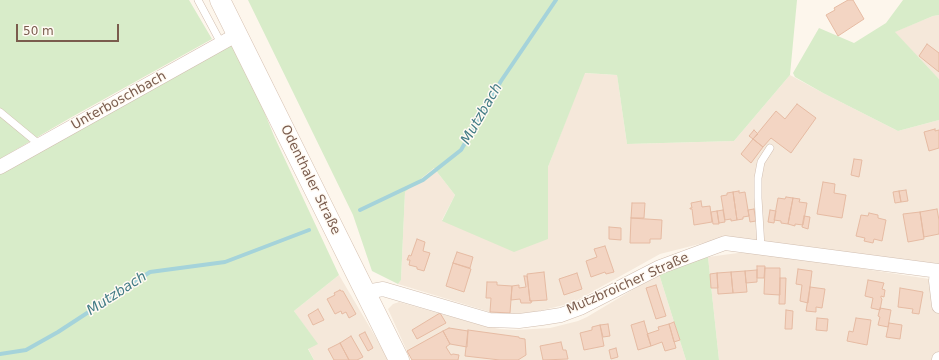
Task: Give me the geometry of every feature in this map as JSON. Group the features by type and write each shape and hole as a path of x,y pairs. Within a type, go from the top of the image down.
{"main road":[{"name":"Odenthaler Straße","path":"220,0 229,39 366,292 399,360"}],"street":[{"name":"Unterboschbach","path":"0,167 229,39"},
{"name":"Mutzbroicher Straße","path":"366,292 383,289 489,320 519,321 561,315 580,308 660,267 725,243 938,271"},
{"path":"938,271 936,281 939,306"}],"lane":[{"path":"198,0 229,39"},
{"path":"0,112 40,145"},
{"path":"761,247 758,178 761,162 770,148"}],"shaded area":[{"path":"939,15 939,79 894,32"},
{"path":"584,73 617,75 627,144 734,141 790,75 898,131 939,120 939,264 727,237 660,254 572,303 535,312 510,314 490,312 398,284 401,280 405,192 434,168 455,195 442,220 548,239 548,167"},
{"path":"738,253 787,257 939,280 939,360 719,360 708,257"},
{"path":"659,274 686,360 412,360 388,309 393,304 399,302 484,326 500,329 516,330 550,328 578,321 587,317"},
{"path":"339,275 389,360 314,360 308,348 317,344 294,311"}],"green space":[{"path":"0,0 189,0 212,39 0,159"},
{"path":"248,0 797,0 790,75 734,141 627,144 617,75 585,73 548,167 548,239 514,252 442,221 455,195 434,168 405,192 401,280 398,284 372,271 353,215"},
{"path":"903,0 939,0 939,15 933,16 895,32 939,79 939,120 898,131 795,77 793,73 819,28 854,43 886,23"},
{"path":"235,39 274,136 339,275 294,311 318,344 308,349 314,360 0,360 0,166"},
{"path":"708,257 719,360 686,360 659,274"}],"building":[{"path":"848,0 853,0 864,19 838,36 826,15 835,10 834,8"},
{"path":"927,44 939,53 939,72 919,56"},
{"path":"797,104 816,118 791,153 771,138 763,147 753,139 776,111 785,119"},
{"path":"935,129 935,131 939,130 939,148 929,151 924,132"},
{"path":"754,130 758,134 753,139 749,136"},
{"path":"753,139 763,147 751,163 741,154"},
{"path":"854,159 862,160 859,177 851,175"},
{"path":"823,182 835,184 834,193 846,195 842,218 817,214"},
{"path":"906,190 908,201 901,202 899,191"},
{"path":"739,191 739,193 745,192 749,216 737,220 733,192"},
{"path":"899,191 901,202 895,203 893,192"},
{"path":"733,192 737,220 725,220 721,196"},
{"path":"786,197 793,198 788,224 774,220 778,198 785,199"},
{"path":"793,198 800,199 799,202 807,203 803,225 795,224 795,226 788,224"},
{"path":"701,201 702,207 710,206 712,222 694,225 692,209 690,209 692,208 691,203"},
{"path":"632,203 645,203 644,218 631,218"},
{"path":"754,209 756,221 750,222 748,210"},
{"path":"937,209 939,234 924,237 920,212"},
{"path":"723,210 725,222 719,223 717,211"},
{"path":"770,210 776,211 774,223 768,222"},
{"path":"717,211 719,224 713,224 711,212"},
{"path":"920,212 924,239 908,242 903,214"},
{"path":"869,213 878,215 878,218 886,220 882,241 874,239 873,243 864,241 865,238 856,236 861,215 868,216"},
{"path":"804,216 810,217 808,229 802,227"},
{"path":"631,218 662,220 661,239 650,239 650,243 630,243"},
{"path":"609,227 621,228 621,240 609,239"},
{"path":"417,239 425,242 423,251 430,253 424,271 409,265 410,260 407,260 409,255 411,256"},
{"path":"605,246 614,272 606,274 605,272 591,277 586,261 597,257 594,249"},
{"path":"457,252 473,257 470,268 453,263"},
{"path":"453,263 471,269 464,292 446,286"},
{"path":"757,266 765,266 764,278 757,278"},
{"path":"765,268 780,268 780,295 764,294"},
{"path":"798,269 812,271 808,303 800,301 802,285 796,284"},
{"path":"757,270 757,282 746,283 745,271"},
{"path":"745,271 747,292 733,293 731,272"},
{"path":"544,272 547,300 530,301 527,274"},
{"path":"731,272 733,293 718,294 717,273"},
{"path":"577,273 582,289 564,295 559,279"},
{"path":"717,273 718,288 711,288 710,274"},
{"path":"524,276 527,276 530,301 532,301 531,303 521,303 520,299 511,300 512,286 519,285 519,288 526,287"},
{"path":"780,278 786,278 785,304 779,304"},
{"path":"868,280 884,283 882,289 885,290 884,297 881,296 882,299 880,310 871,308 873,298 865,296"},
{"path":"487,282 497,282 497,285 512,286 510,313 490,312 491,298 486,298"},
{"path":"656,285 666,316 656,319 646,288"},
{"path":"810,287 825,289 822,308 816,307 816,312 806,311"},
{"path":"900,288 923,292 919,314 912,313 913,309 898,307"},
{"path":"340,290 343,291 356,314 349,318 346,312 342,314 341,311 335,314 327,299 335,295 334,293"},
{"path":"880,308 891,310 888,327 878,325"},
{"path":"318,309 324,320 313,325 308,315"},
{"path":"786,310 793,311 792,329 785,329"},
{"path":"440,313 446,323 417,339 412,330"},
{"path":"817,318 828,319 827,331 816,330"},
{"path":"856,318 871,320 867,345 847,341 849,331 853,332"},
{"path":"644,321 651,346 638,350 631,325"},
{"path":"674,322 680,340 674,342 669,324"},
{"path":"889,323 902,325 900,339 886,337"},
{"path":"608,324 610,336 603,337 600,325"},
{"path":"669,324 676,348 665,351 662,342 651,346 647,334 659,330 658,327"},
{"path":"600,325 604,346 584,350 580,333 592,330 592,327"},
{"path":"449,328 468,331 467,347 450,344 443,331"},
{"path":"468,330 525,339 526,355 518,360 500,360 465,356"},
{"path":"443,331 450,344 446,347 451,355 459,355 458,360 412,360 407,351"},
{"path":"365,332 373,348 368,351 359,335"},
{"path":"351,336 363,357 357,360 349,360 340,343"},
{"path":"561,342 563,350 566,350 568,359 543,360 540,346"},
{"path":"340,343 349,360 334,360 328,349"},
{"path":"616,348 618,357 611,359 609,350"}],"waterway":[{"name":"Mutzbach","path":"360,210 423,180 461,150 501,81 556,0"},
{"name":"Mutzbach","path":"0,354 26,350 58,332 150,272 225,262 309,230"}]}
